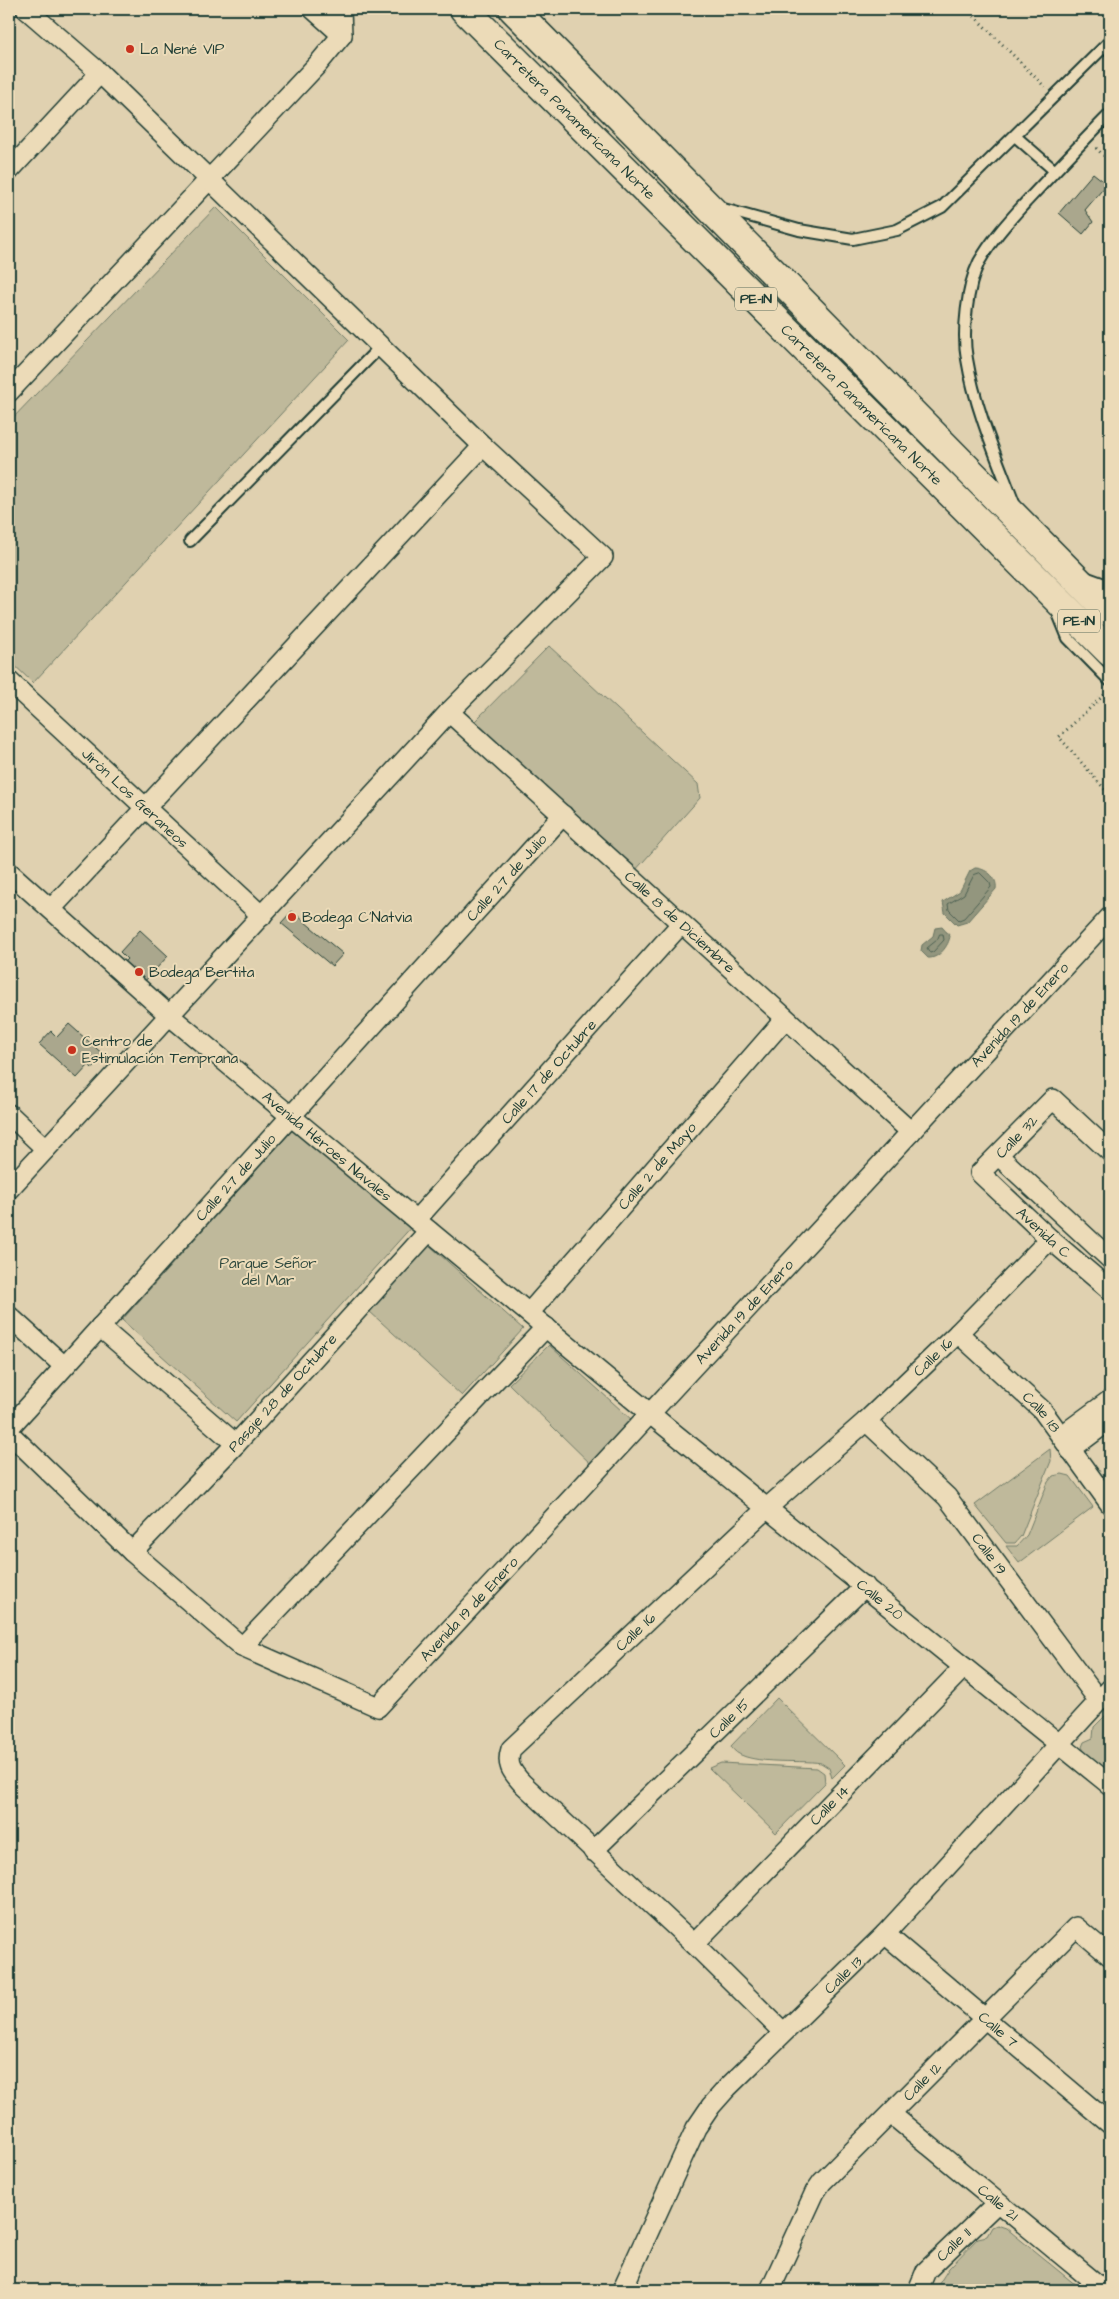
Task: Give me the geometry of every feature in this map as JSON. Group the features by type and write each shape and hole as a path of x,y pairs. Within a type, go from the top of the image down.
{"highway":[{"name":"Carretera Panamericana Norte","path":"464,9 1110,652"},
{"name":"Carretera Panamericana Norte","path":"513,9 1110,613"}],"street":[{"path":"9,1189 450,712 603,557 483,446 210,178 100,73 26,9"},
{"path":"312,9 342,34"},
{"path":"9,392 318,64 342,34 341,9"},
{"path":"9,171 100,73"},
{"path":"51,909 483,446"},
{"name":"Jirón Los Geraneos","path":"9,681 262,916"},
{"name":"Calle 8 de Diciembre","path":"450,712 911,1132"},
{"name":"Calle 27 de Julio","path":"9,1428 563,815"},
{"name":"Avenida Héroes Navales","path":"9,872 170,1016 650,1413"},
{"name":"Avenida 19 de Enero","path":"242,1647 378,1706 1110,917"},
{"name":"Calle 17 de Octubre","path":"423,1225 681,924"},
{"name":"Calle 2 de Mayo","path":"529,1313 785,1019"},
{"name":"Calle 32","path":"980,1173 999,1156 1053,1099 1110,1152"},
{"path":"9,1114 46,1149"},
{"name":"Avenida C","path":"999,1156 1110,1259"},
{"name":"Avenida C","path":"980,1173 1050,1239 1110,1290"},
{"name":"Pasaje 28 de Octubre","path":"132,1552 236,1444 423,1225"},
{"name":"Calle 16","path":"782,2032 694,1944 593,1851 511,1771 508,1759 511,1748 767,1508 866,1420 958,1333 1050,1239"},
{"path":"9,1316 64,1366"},
{"path":"100,1327 236,1444"},
{"path":"9,1433 132,1552 242,1647 546,1327"},
{"name":"Calle 18","path":"958,1333 1035,1403 1110,1504"},
{"path":"1065,1443 1110,1400"},
{"name":"Calle 20","path":"650,1413 1110,1785"},
{"name":"Calle 19","path":"866,1420 947,1497 1104,1695"},
{"path":"1065,1443 1110,1420"},
{"name":"Calle 15","path":"593,1851 865,1586"},
{"name":"Calle 14","path":"694,1944 964,1667"},
{"name":"Calle 13","path":"622,2290 696,2128 711,2106 782,2032 885,1934 1104,1695"},
{"name":"Calle 12","path":"770,2290 815,2192 822,2182 986,2020 1076,1927 1110,1956"},
{"name":"Calle 7","path":"885,1934 1110,2124"},
{"name":"Calle 21","path":"891,2114 1104,2290"},
{"name":"Calle 11","path":"918,2290 926,2271 997,2203"}],"lane":[{"path":"707,204 799,230 853,238 876,236 897,230 942,207 1110,41"},
{"path":"1021,523 982,418 966,358 966,313 978,264 994,239 1055,171 1110,114"},
{"path":"1015,136 1055,171"},
{"path":"190,541 381,346"},
{"path":"1068,570 1110,586"},
{"path":"1048,589 1068,638 1110,682"}],"path":[{"path":"967,9 1055,96"},
{"path":"1086,138 1110,162"},
{"path":"1104,695 1059,737 1110,795"}],"green space":[{"path":"216,207 349,340 33,683 9,660 9,422"},
{"path":"549,646 698,784 700,798 634,872 473,723"},
{"name":"Parque Señor del Mar","path":"299,1123 414,1224 236,1422 122,1320"},
{"path":"429,1245 523,1329 462,1396 369,1311"},
{"path":"549,1345 632,1420 599,1472 509,1384"},
{"path":"1050,1449 1051,1461 1021,1536 1015,1543 1006,1543 975,1505"},
{"path":"1062,1474 1070,1476 1093,1507 1019,1563 1006,1546 1017,1546 1027,1535 1048,1482 1053,1476"},
{"path":"777,1698 845,1765 832,1778 829,1768 821,1763 758,1760 737,1753 731,1746"},
{"path":"1110,1711 1110,1773 1085,1753 1082,1747 1084,1742 1093,1738 1094,1727"},
{"path":"721,1763 817,1768 824,1773 825,1783 776,1833 709,1768"},
{"path":"997,2225 1006,2228 1082,2290 935,2290 949,2268 978,2238 987,2236 992,2227"}],"water":[{"path":"975,868 983,870 993,877 996,889 967,922 957,925 945,913 943,902 960,891 970,871"},
{"path":"942,927 950,936 948,943 940,954 928,958 921,951 922,945 933,936 935,928"}],"building":[{"path":"1093,173 1107,184 1085,210 1093,222 1083,234 1059,213"},
{"path":"292,911 343,954 332,966 281,923"},
{"path":"140,930 168,956 143,983 122,964 127,959 120,952"},
{"name":"Centro de Estimulación Temprana","path":"69,1024 105,1056 93,1069 89,1065 77,1078 39,1044 51,1031 57,1037"}],"place":[{"name":"La Nené VIP","path":"130,49"},
{"name":"Bodega C'Natvia","path":"292,917"},
{"name":"Bodega Bertita","path":"139,972"},
{"name":"Centro de Estimulación Temprana","path":"72,1050"}]}
